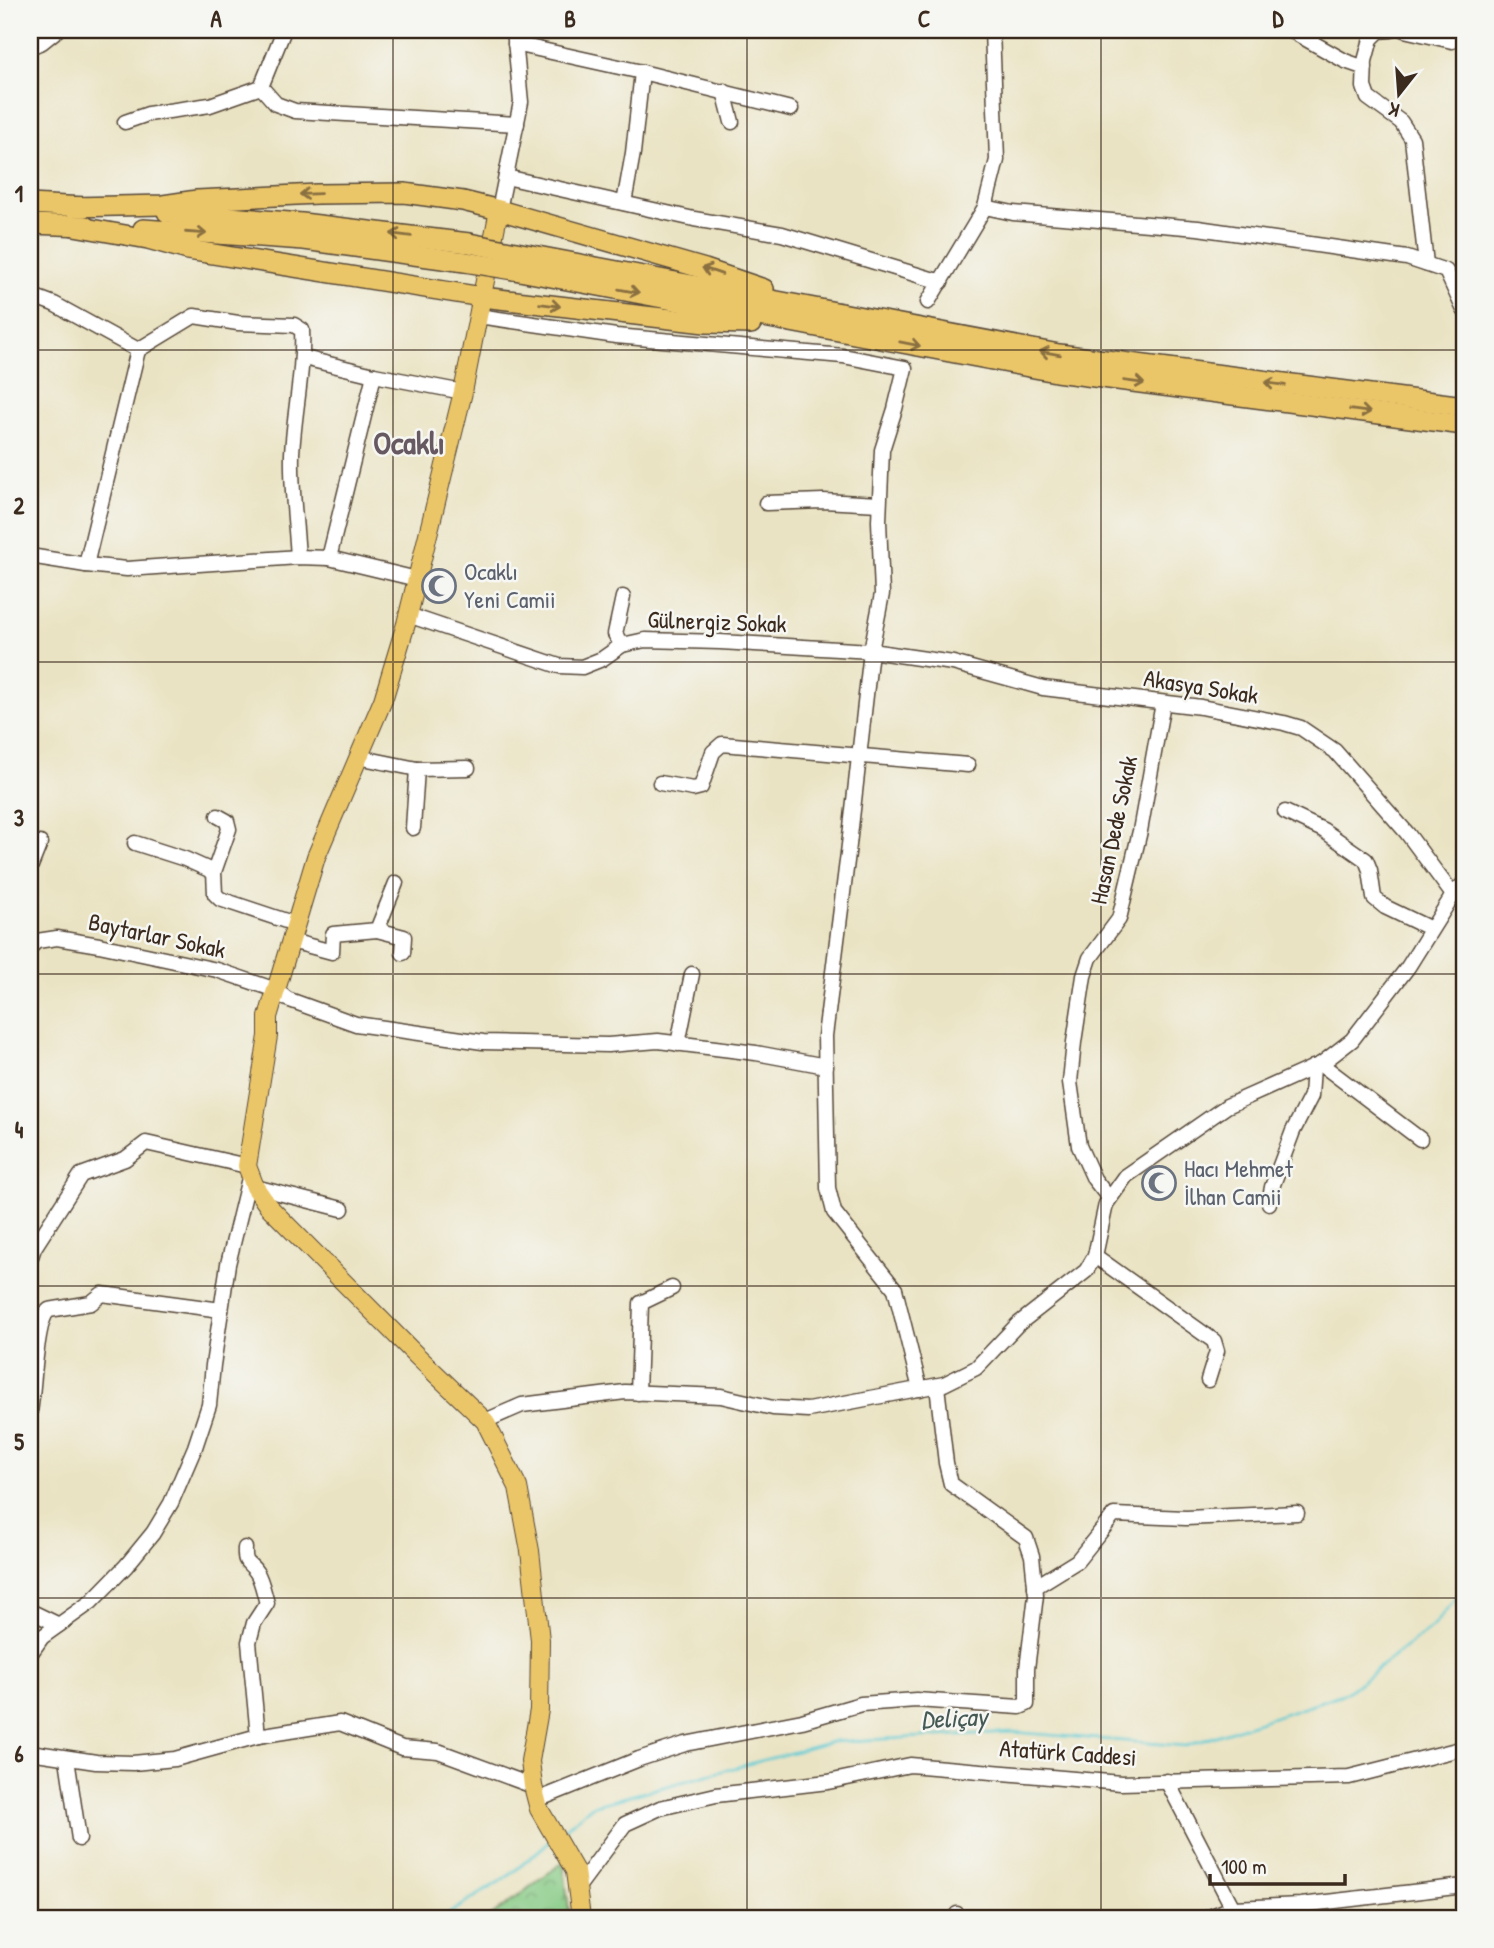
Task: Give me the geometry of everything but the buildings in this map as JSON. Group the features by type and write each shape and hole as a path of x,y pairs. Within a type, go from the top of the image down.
{"highway":[{"path":"30,224 197,200 404,193 463,201 705,269 845,323 1056,372 1464,425"},
{"path":"30,204 188,250 480,307 705,323 845,323"},
{"path":"73,216 302,223 845,323 1059,354 1464,406"}],"main road":[{"path":"499,210 463,392 408,615 383,700 316,857 268,1017 251,1176 277,1215 415,1355 485,1421 518,1487 530,1551 540,1640 540,1710 530,1761 536,1798 575,1871 582,1918"}],"street":[{"path":"30,47 57,30"},
{"path":"125,122 148,114 210,105 261,88 284,30"},
{"path":"928,302 985,208 997,160 992,30"},
{"path":"1290,30 1345,61 1365,68"},
{"path":"1391,30 1380,31 1371,39 1364,87 1368,98 1401,122 1412,139 1426,264"},
{"path":"1404,30 1452,41 1455,30"},
{"path":"499,210 521,102 514,37 642,72 791,108"},
{"path":"624,203 642,72"},
{"path":"261,88 276,104 295,111 517,124"},
{"path":"724,91 732,122"},
{"path":"506,177 694,219 782,234 941,282"},
{"path":"985,208 1013,213 1198,228 1407,258 1446,271 1464,310"},
{"path":"30,295 54,304 138,350"},
{"path":"480,307 616,337 843,356 905,368 882,450 879,504 882,594 871,651 825,1036 828,1188 834,1212 895,1289 920,1389"},
{"path":"86,565 138,350 194,316 238,323 271,322 295,325 302,330 303,358 292,457 298,557"},
{"path":"303,358 463,392"},
{"path":"328,558 374,375"},
{"path":"765,503 823,501 879,504"},
{"path":"30,556 127,569 298,557 328,558 417,579"},
{"path":"622,645 615,634 623,597"},
{"name":"Gülnergiz Sokak","path":"408,615 559,666 582,667 602,659 622,645 645,640 871,651"},
{"name":"Akasya Sokak","path":"871,651 953,663 1042,688 1213,709 1301,728 1335,751 1407,833 1453,895"},
{"name":"Hasan Dede Sokak","path":"1110,1198 1094,1179 1079,1146 1070,1082 1074,1042 1084,976 1090,958 1119,919 1140,831 1163,703"},
{"path":"660,783 701,788 713,752 722,744 968,765"},
{"path":"358,757 417,769 468,768"},
{"path":"413,828 417,769"},
{"path":"1285,812 1323,830 1366,860 1374,898 1385,908 1431,929"},
{"path":"218,816 227,821 229,829 215,872 215,894 220,899 332,952 333,934 377,930 404,937 403,953"},
{"path":"30,868 40,843"},
{"path":"135,843 215,872"},
{"path":"377,930 396,883"},
{"path":"485,1421 522,1405 625,1392 721,1396 773,1408 808,1410 937,1386 976,1368 1017,1325 1086,1271 1095,1256 1106,1204 1126,1176 1227,1106 1317,1065 1352,1040 1408,967 1453,895 1464,883"},
{"name":"Baytarlar Sokak","path":"30,947 37,941 57,938 217,971 276,989 287,999 356,1024 483,1042 608,1045 658,1041 756,1052 826,1066"},
{"path":"678,1044 692,974"},
{"path":"1317,1065 1420,1139"},
{"path":"1269,1203 1272,1187 1293,1130 1311,1097 1317,1065"},
{"path":"30,1260 34,1248 81,1175 125,1159 146,1143 251,1176 342,1209"},
{"path":"30,1654 42,1637 91,1602 125,1566 153,1533 171,1503 195,1447 209,1405 228,1264 251,1176"},
{"path":"1095,1256 1214,1342 1217,1351 1208,1380"},
{"path":"638,1393 641,1303 672,1288"},
{"path":"30,1412 37,1342 45,1313 49,1310 91,1303 102,1294 221,1310"},
{"path":"30,1752 67,1759 133,1763 175,1759 258,1736 340,1723 402,1748 438,1751 536,1798 685,1744 802,1721 861,1704 916,1700 1020,1707 1027,1704 1027,1669 1034,1623 1032,1556 1026,1538 951,1484 937,1386"},
{"path":"1035,1587 1077,1562 1114,1515 1186,1518 1297,1513"},
{"path":"245,1548 244,1559 248,1566 257,1572 267,1603 254,1623 249,1642 258,1736"},
{"path":"30,1611 59,1625"},
{"name":"Atatürk Caddesi","path":"578,1887 625,1824 660,1808 716,1795 828,1782 910,1765 1121,1783 1349,1777 1464,1748"},
{"path":"67,1759 79,1839"},
{"path":"1167,1781 1235,1913"},
{"path":"1207,1918 1464,1886"}],"green space":[{"path":"563,1862 570,1918 489,1918"}],"waterway":[{"name":"Deliçay","path":"561,1832 592,1806 831,1742 1012,1732 1186,1746 1346,1693 1432,1627 1464,1588"},
{"name":"Deliçay","path":"442,1918 510,1875 550,1841"}],"place":[{"name":"Ocaklı Yeni Camii","path":"439,586"},
{"name":"Hacı Mehmet İlhan Camii","path":"1159,1183"}],"district":[{"name":"Ocaklı","path":"409,443"}]}
